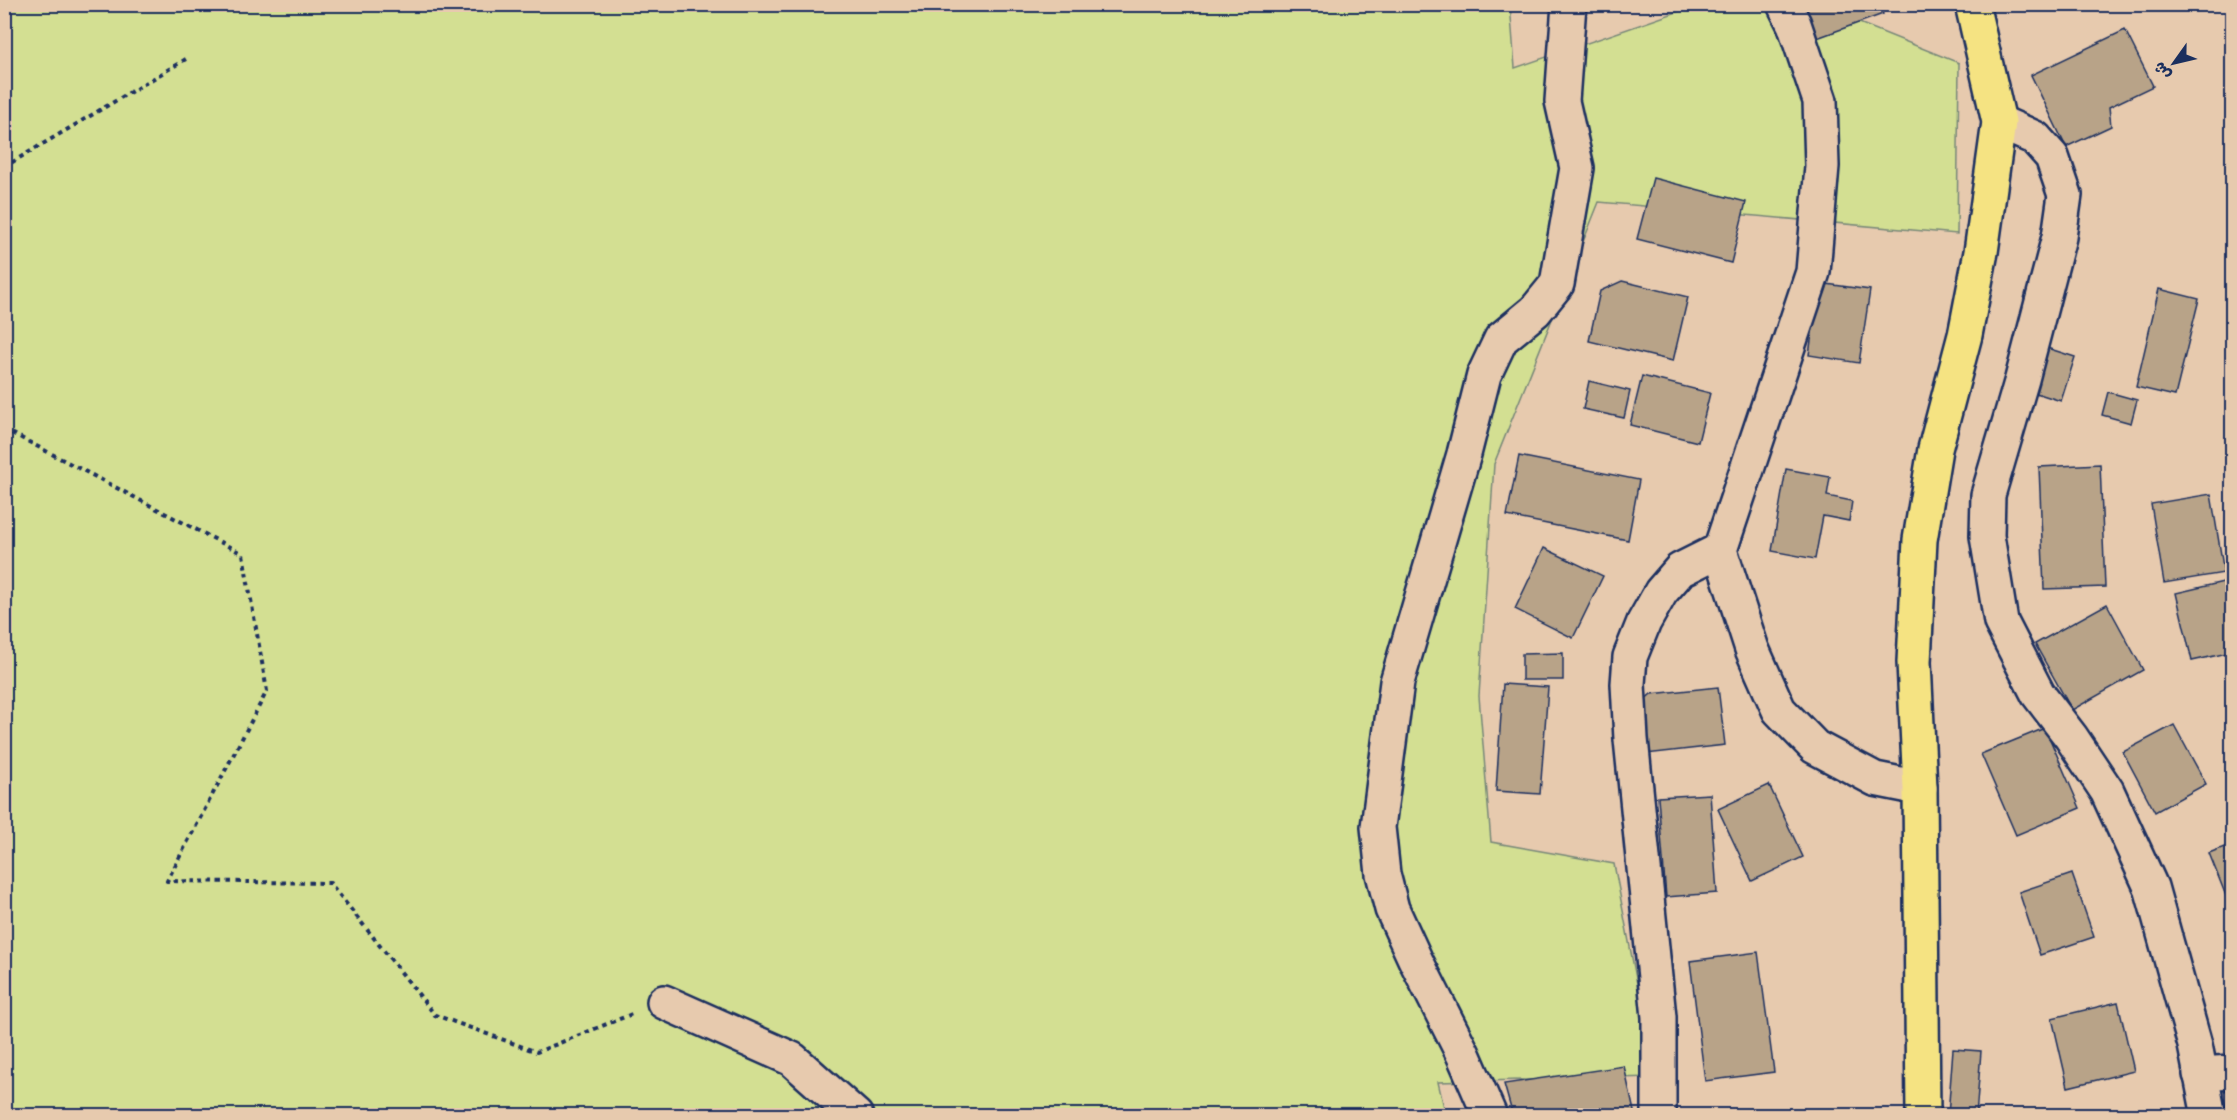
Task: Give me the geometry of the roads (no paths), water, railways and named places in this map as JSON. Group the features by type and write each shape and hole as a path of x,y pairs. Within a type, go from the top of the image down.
{"main road":[{"path":"1923,1116 1920,788 1914,662 1920,540 1935,449 1971,304 1981,252 1999,122 1972,4"}],"street":[{"path":"1490,1116 1463,1054 1392,909 1383,874 1378,827 1397,682 1485,375 1501,339 1536,311 1557,284 1577,168 1562,101 1569,4"},
{"path":"1784,4 1794,24 1820,101 1822,166 1813,272 1720,550 1752,649 1779,710 1815,747 1875,779 1920,788"},
{"path":"1999,122 2035,138 2052,157 2066,195 2059,237 2022,379 1988,495 1987,536 2001,622 2038,694 2072,737 2107,791 2151,887 2195,1045 2209,1116"},
{"path":"1659,1116 1659,1017 1631,739 1628,684 1630,657 1644,622 1661,592 1680,570 1720,550"},
{"path":"664,1002 792,1059 856,1116"},
{"path":"2200,1074 2232,1072"}]}
